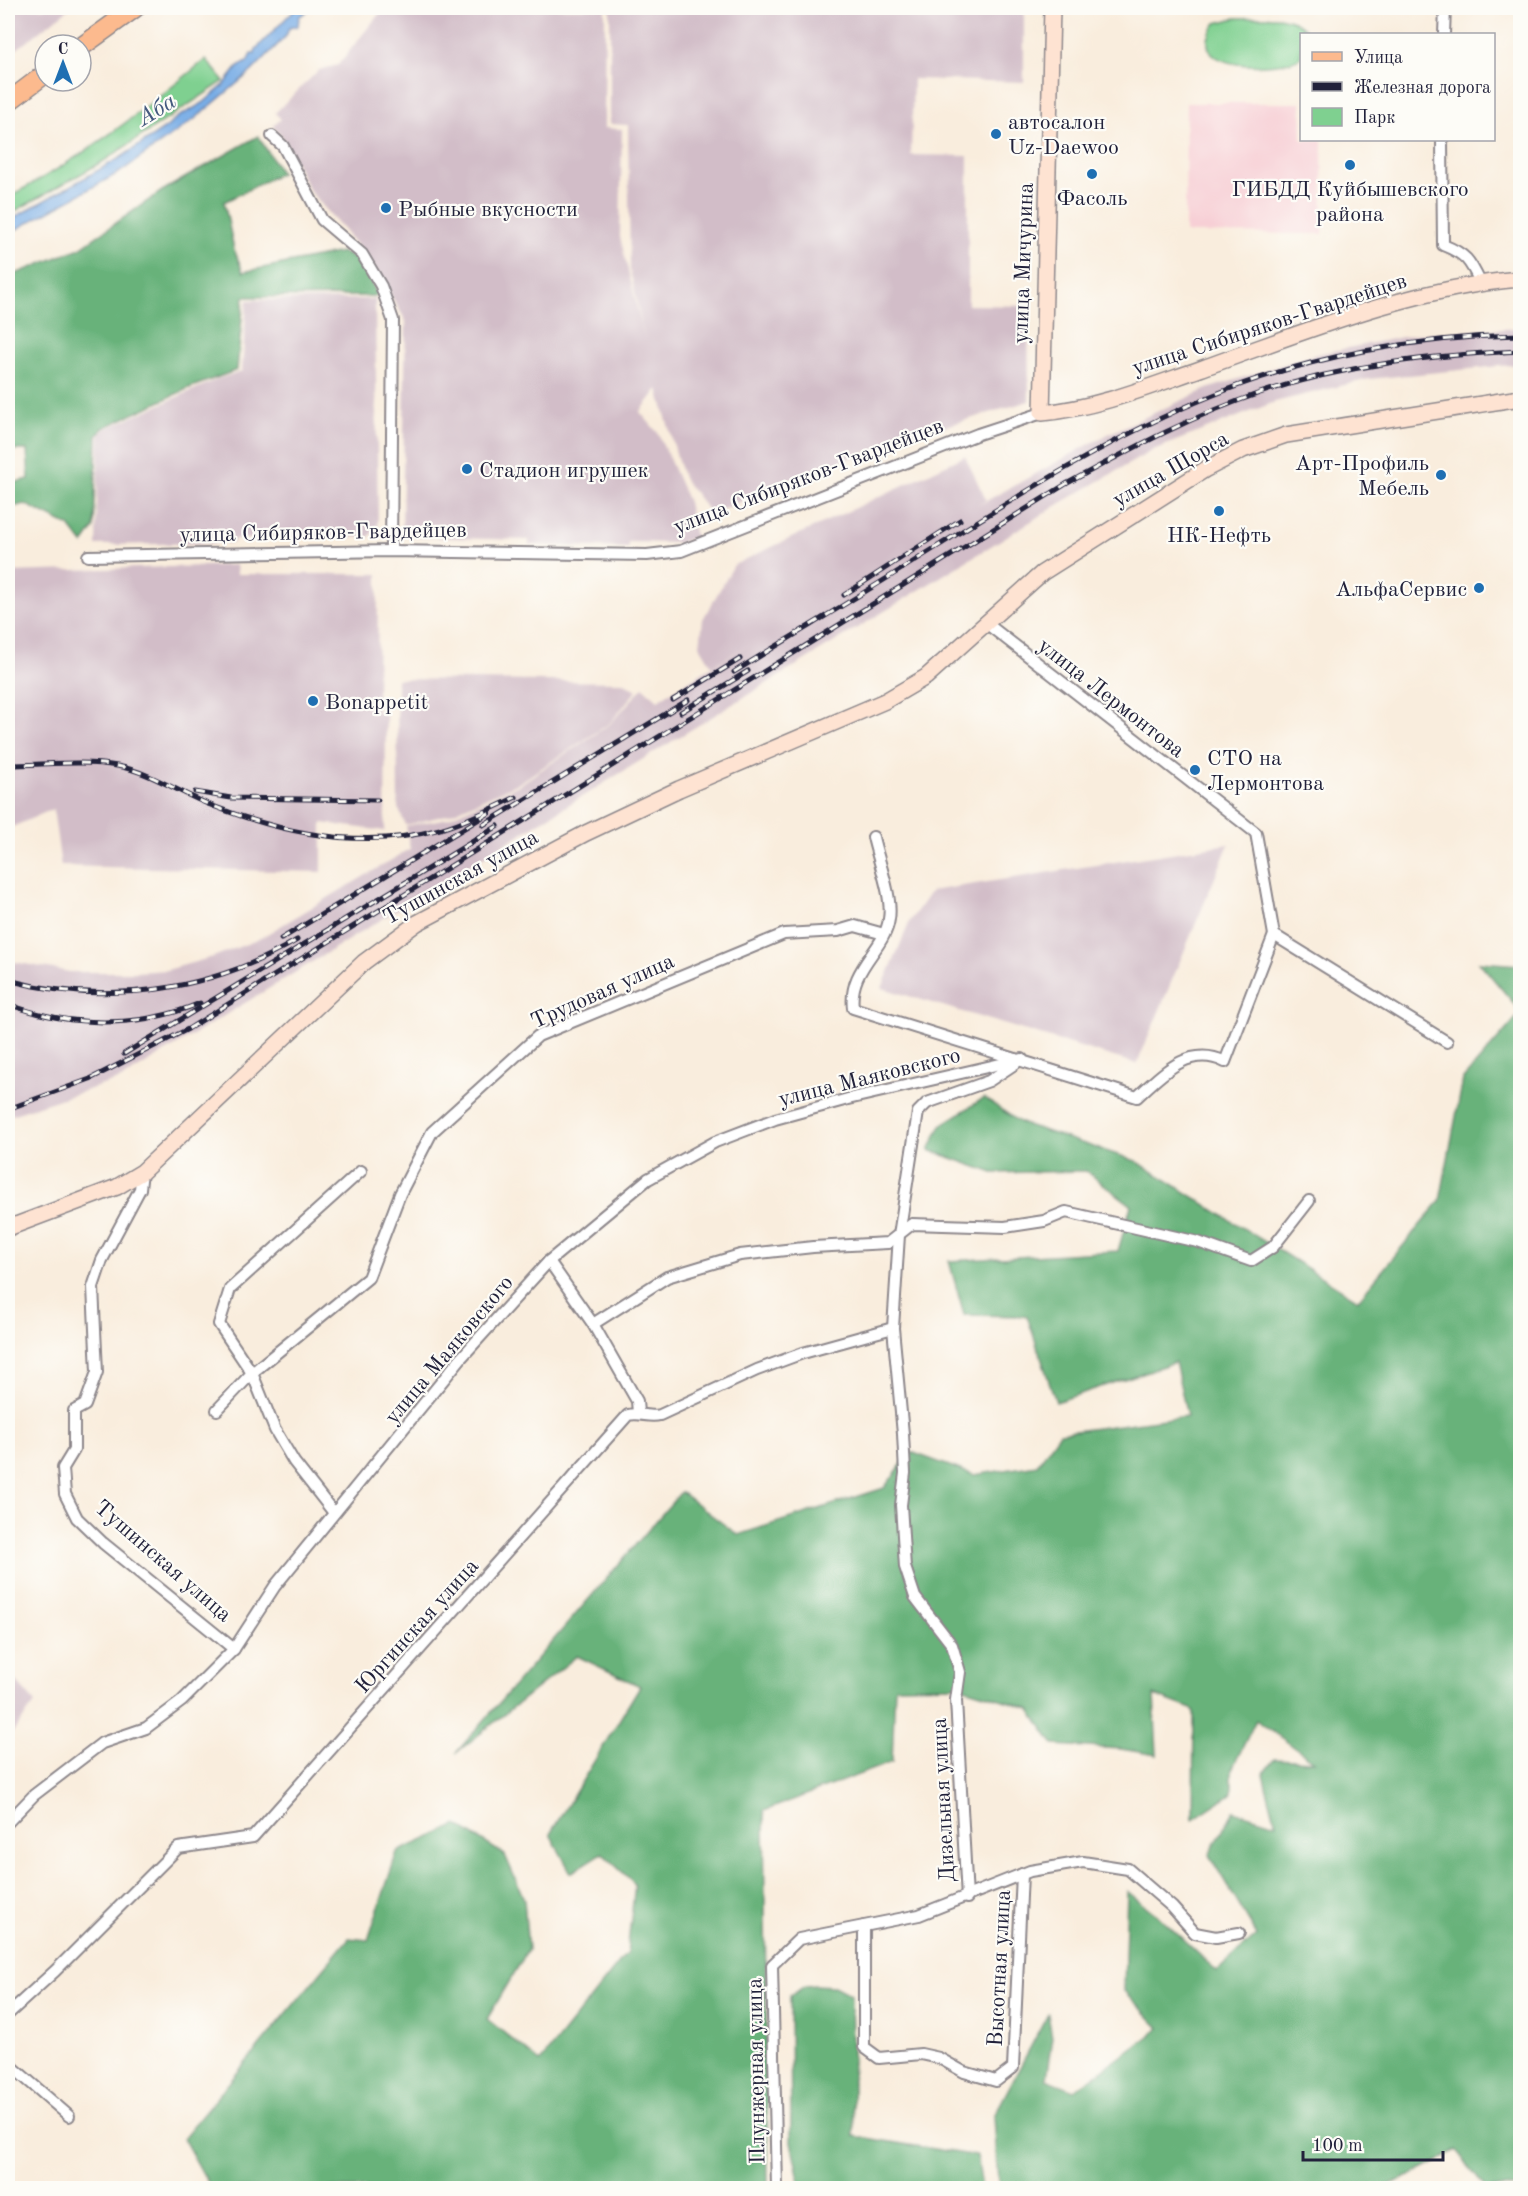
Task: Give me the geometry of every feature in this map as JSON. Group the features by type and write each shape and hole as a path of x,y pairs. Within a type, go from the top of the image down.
{"main road":[{"path":"93,38 135,8"},
{"name":"улица Мичурина","path":"1042,412 1052,8"},
{"path":"8,102 33,83"},
{"name":"улица Сибиряков-Гвардейцев","path":"1042,412 1094,405 1333,322 1480,282 1521,279"},
{"name":"улица Щорса","path":"926,677 1042,573 1206,469 1243,450 1286,435 1341,424 1521,398"},
{"name":"Тушинская улица","path":"8,1228 117,1187 142,1172 364,962 417,923 586,833 679,789 885,701 926,677"}],"street":[{"path":"1444,33 1445,8"},
{"path":"272,136 283,146 322,220 362,254 381,286 393,320 391,551"},
{"path":"1442,141 1443,245 1456,250 1469,260 1480,282"},
{"name":"улица Сибиряков-Гвардейцев","path":"88,556 391,551 648,555 681,551 978,434 1042,412"},
{"name":"улица Лермонтова","path":"986,622 1256,833 1274,935"},
{"path":"873,837 890,909 884,934 866,958 855,985 852,998 853,1008 1137,1096 1169,1067 1185,1059 1213,1056 1226,1062 1274,935 1448,1042"},
{"name":"Трудовая улица","path":"217,1410 252,1373 368,1278 400,1194 432,1132 538,1036 784,933 838,931 855,927 884,934"},
{"name":"Дизельная улица","path":"967,1898 957,1701 960,1672 952,1645 915,1597 905,1567 901,1505 905,1473 893,1328 898,1234 918,1112 927,1103 988,1081 1022,1059"},
{"name":"улица Маяковского","path":"8,1822 34,1795 102,1743 146,1728 182,1701 234,1649 275,1586 411,1423 461,1358 549,1262 648,1179 715,1142 775,1119 848,1099 1022,1059"},
{"path":"334,1513 294,1462 275,1430 252,1373 219,1324 230,1289 361,1171"},
{"name":"Тушинская улица","path":"142,1172 140,1189 102,1260 93,1287 97,1372 86,1405 74,1411 74,1450 63,1468 64,1494 77,1518 103,1543 234,1649"},
{"path":"593,1324 667,1277 740,1255 813,1246 888,1243 912,1224 1005,1227 1044,1221 1066,1212 1095,1221 1198,1242 1251,1261 1273,1247 1309,1202"},
{"path":"549,1262 593,1324 637,1401 638,1413 651,1417 803,1353 893,1328"},
{"name":"Юргинская улица","path":"8,2014 55,1971 178,1848 253,1837 628,1415 638,1413"},
{"name":"Плунжерная улица","path":"777,2188 772,1965 800,1939 918,1915 967,1898 1022,1874 1083,1862 1128,1869 1172,1906 1196,1933 1216,1937 1239,1933"},
{"name":"Высотная улица","path":"864,1926 864,2047 879,2058 921,2054 939,2058 964,2072 996,2081 1013,2068 1022,1874"},
{"path":"8,2063 69,2116"}],"shaded area":[{"path":"8,8 70,8 38,33 33,33 33,37 8,56"},
{"path":"384,8 605,8 604,128 622,129 620,237 645,340 630,270 628,125 610,124 610,8 1024,8 1024,82 913,79 911,155 968,156 968,305 1028,306 1029,401 933,430 815,470 711,514 683,478 658,389 640,412 658,433 688,502 695,537 678,543 628,542 628,548 529,545 529,540 414,537 402,530 406,321 372,263 310,191 283,138 273,126 281,119 275,113 319,70 338,65"},
{"path":"1186,103 1300,103 1300,141 1322,141 1323,234 1185,233"},
{"path":"375,299 378,526 369,537 234,539 234,543 96,545 99,436 105,429 218,379 242,371 247,300"},
{"path":"1520,328 1520,364 1369,379 1275,402 1153,450 1061,503 121,1079 8,1116 8,961 70,972 167,970 213,957 257,940 410,849 406,826 448,818 519,785 610,724 643,687 658,700 751,643 712,666 700,646 703,619 734,565 965,456 986,500 977,506 1106,435 1207,389 1313,355 1418,334"},
{"path":"236,565 237,574 378,574 377,713 386,713 385,831 322,823 322,872 61,866 53,809 8,829 8,572"},
{"path":"397,679 623,682 637,690 610,723 519,783 450,814 406,825 398,808"},
{"path":"1229,844 1137,1064 882,988 910,921 931,891"},
{"path":"8,1679 16,1681 35,1703 8,1739"}],"green space":[{"path":"1236,18 1286,18 1295,21 1307,33 1300,33 1300,57 1275,64 1238,64 1221,60 1211,52 1208,40 1216,23"},
{"path":"206,59 224,81 102,162 8,215 8,197 86,151"},
{"path":"258,136 281,173 224,202 234,249 243,272 341,252 361,261 378,296 244,297 237,370 189,388 103,428 97,436 94,528 83,544 69,526 25,504 8,508 8,484 29,479 27,450 8,450 8,277 80,248 162,191"},
{"path":"1479,962 1520,965 1520,1011"},
{"path":"1520,1014 1520,2188 1486,2188 1457,2151 1410,2176 1380,2188 1026,2188 998,2182 994,2116 1048,2014 1052,2037 1046,2079 1075,2090 1160,2028 1124,1991 1127,1891 1157,1915 1217,1971 1257,1935 1209,1855 1234,1811 1276,1824 1263,1774 1274,1759 1314,1761 1256,1720 1232,1769 1232,1793 1193,1819 1194,1710 1154,1695 1157,1755 1121,1749 1054,1745 1029,1708 958,1686 895,1687 892,1762 764,1811 768,2188 211,2188 183,2138 349,1938 368,1940 397,1852 457,1825 505,1855 524,1899 528,1950 487,2019 540,2062 627,1953 635,1884 602,1853 571,1873 550,1834 640,1686 577,1656 456,1753 681,1492 738,1535 884,1488 911,1452 974,1475 1037,1465 1060,1433 1187,1416 1175,1362 1056,1402 1027,1316 964,1315 949,1261 1118,1251 1131,1205 1086,1171 993,1173 929,1150 941,1125 984,1098 1021,1123 1136,1161 1358,1300 1440,1201 1463,1079"},
{"path":"805,1986 834,1986 851,1995 854,2136 977,2156 982,2188 801,2188 791,2142 790,1996"}],"water":[{"path":"296,8 311,8 299,17 298,26 289,28 286,36 252,71 196,118 120,172 8,234 8,221 120,158 167,127 176,118 203,103 224,85 238,67 247,62 251,54 255,54 256,49"}],"railway":[{"path":"734,672 1098,450 1211,396 1286,370 1363,351 1441,340 1520,335"},
{"path":"8,1109 90,1079 188,1029 1066,484 1137,446 1234,402 1324,375 1388,363 1454,355 1520,351"},
{"path":"844,595 960,520"},
{"path":"673,700 740,659"},
{"path":"681,712 748,671"},
{"path":"483,825 688,700"},
{"path":"8,765 76,763 117,766 142,773 201,801 240,816 297,831 354,838 412,835 440,829 469,819 516,797"},
{"path":"195,792 231,798 378,800"},
{"path":"281,939 489,813"},
{"path":"124,1054 498,826"},
{"path":"8,980 45,988 82,992 156,989 229,972 264,958 297,940"},
{"path":"8,1004 55,1017 104,1022 153,1017 200,1003"}],"place":[{"name":"автосалон Uz-Daewoo","path":"996,134"},
{"name":"ГИБДД Куйбышевского района","path":"1350,165"},
{"name":"Фасоль","path":"1092,174"},
{"name":"Рыбные вкусности","path":"386,208"},
{"name":"Стадион игрушек","path":"467,469"},
{"name":"Арт-Профиль Мебель","path":"1441,475"},
{"name":"НК-Нефть","path":"1219,511"},
{"name":"АльфаСервис","path":"1479,588"},
{"name":"Bonappetit","path":"313,701"},
{"name":"СТО на Лермонтова","path":"1195,770"}],"water label":[{"name":"Аба","path":"156,109"}]}
